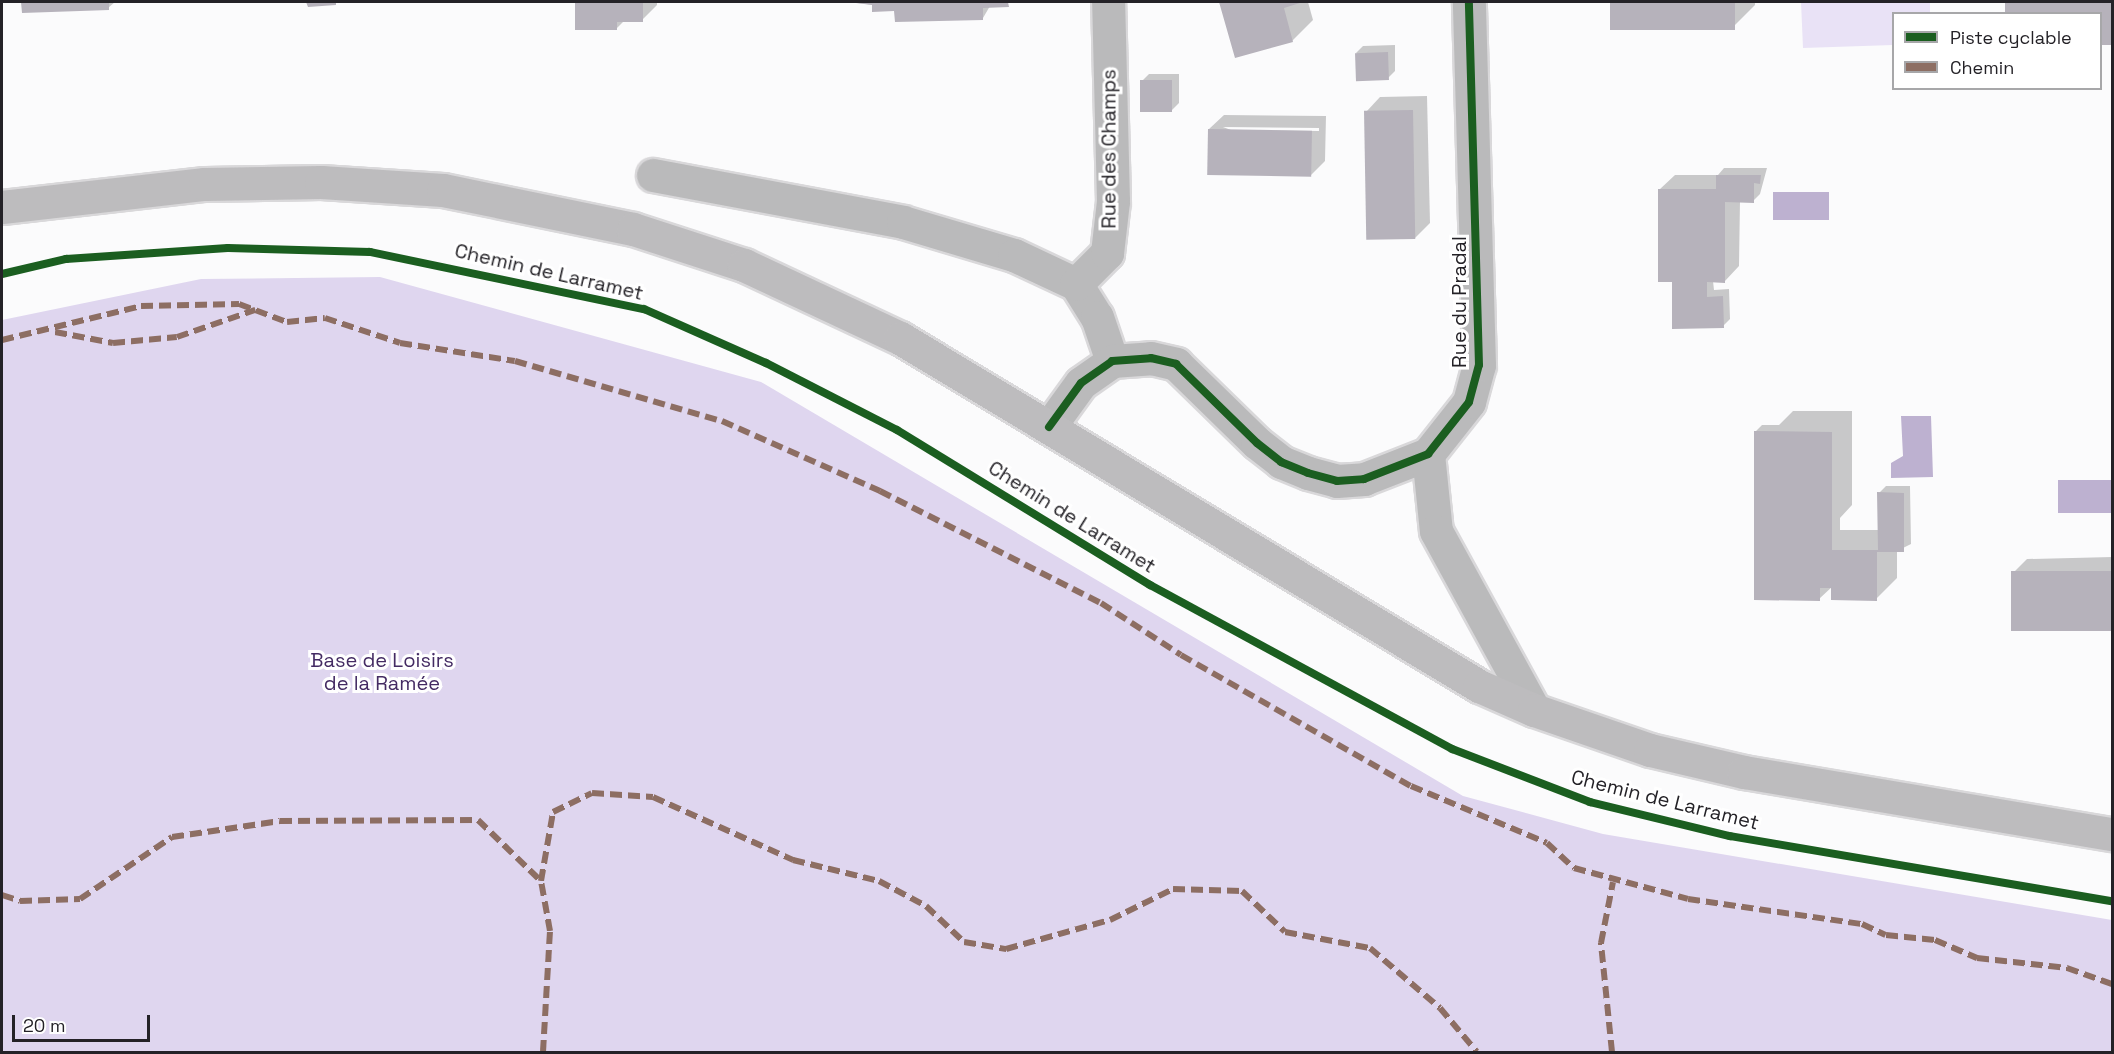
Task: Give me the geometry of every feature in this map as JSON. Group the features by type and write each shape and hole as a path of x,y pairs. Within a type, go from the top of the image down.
{"main road":[{"path":"2,207 193,185 321,182 442,190 581,214 697,248 818,296 900,338 1479,686 1534,710 1650,750 1744,772 2112,834"}],"street":[{"name":"Rue des Champs","path":"1076,284 1107,253 1113,201 1108,2"},
{"name":"Rue du Pradal","path":"1112,361 1151,358 1176,364 1257,443 1281,462 1308,473 1337,481 1364,479 1428,453 1470,402 1479,365 1469,2"},
{"path":"653,175 903,222 1014,255 1076,284 1097,317 1112,361 1081,383 1049,427"},
{"path":"1428,453 1436,531 1534,710"}],"shaded area":[{"path":"1801,2 1930,2 1930,12 1892,12 1892,45 1803,48"},
{"path":"1773,192 1829,192 1829,220 1773,220"},
{"path":"1901,416 1931,416 1933,477 1891,478 1891,463 1903,456"},
{"path":"2058,480 2112,480 2112,513 2058,513"}],"green space":[{"name":"Base de Loisirs de la Ramée","path":"380,277 761,382 1463,796 1603,834 2112,920 2112,1052 2,1052 2,320 201,279"}],"building":[{"path":"21,2 109,2 109,10 22,13"},
{"path":"306,2 336,2 336,5 308,7"},
{"path":"575,2 643,2 643,22 617,22 617,30 575,30"},
{"path":"848,2 1008,2 1009,7 983,8 983,20 895,22 894,11 872,12 872,5"},
{"path":"1219,2 1303,2 1284,8 1293,42 1235,58"},
{"path":"1610,2 1735,2 1735,30 1610,30"},
{"path":"2005,2 2112,2 2112,45 2102,45 2102,12 2005,12"},
{"path":"1388,52 1389,80 1356,81 1355,53"},
{"path":"1140,80 1172,80 1172,112 1140,112"},
{"path":"1413,110 1415,239 1366,240 1364,111"},
{"path":"1208,129 1312,131 1311,177 1207,175"},
{"path":"1716,175 1761,175 1760,184 1754,183 1754,203 1725,202 1725,283 1707,282 1707,297 1723,296 1724,328 1672,329 1672,282 1658,282 1658,189 1716,189"},
{"path":"1754,431 1832,432 1832,550 1878,550 1877,492 1904,493 1904,552 1877,552 1877,601 1831,600 1831,588 1820,588 1820,601 1754,600"},
{"path":"2011,571 2112,571 2112,631 2011,631"}],"marked path":[{"path":"2,340 141,306 239,304 287,322 325,318 400,343 515,361 722,421 880,491 1101,603 1181,655 1411,786 1547,843 1574,868 1688,899 1862,924 1886,935 1935,940 1977,958 2067,968 2112,984"},
{"path":"55,332 113,343 177,337 255,310"},
{"path":"543,1052 550,931 541,881 553,812 592,793 653,797 793,860 879,881 926,906 964,942 1006,949 1110,920 1173,889 1242,891 1285,932 1370,948 1440,1008 1477,1052"},
{"path":"2,895 20,901 80,899 172,837 280,821 478,820 541,881"},
{"path":"1612,1052 1601,943 1613,882"}],"cycle path":[{"path":"1049,427 1081,383 1112,361 1151,358 1176,364 1257,443 1281,462 1308,473 1337,481 1364,479 1428,454 1469,402 1479,365 1469,2"},
{"name":"Chemin de Larramet","path":"2,274 66,259 228,248 370,252 644,309 766,363 897,430 1150,585 1452,749 1590,802 1730,836 2112,901"}]}
